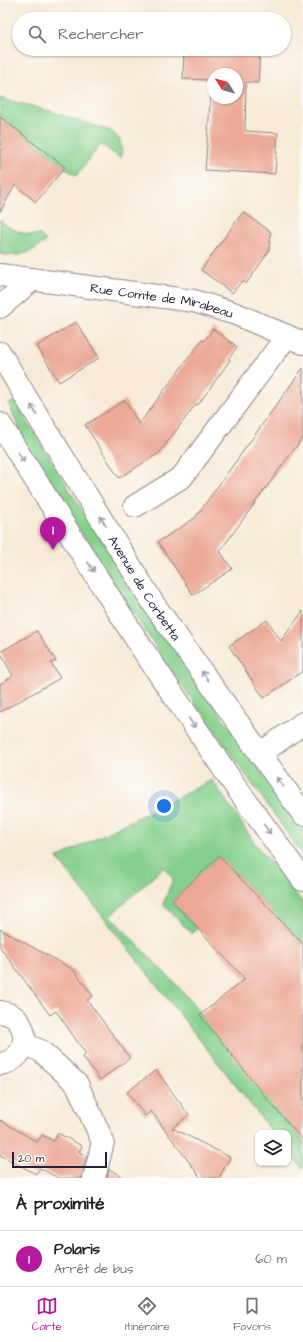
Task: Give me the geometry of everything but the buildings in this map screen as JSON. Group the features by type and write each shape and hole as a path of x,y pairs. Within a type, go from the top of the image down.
{"street":[{"name":"Rue Comte de Mirabeau","path":"0,275 194,301 236,314 295,340 182,477 134,506"},
{"path":"0,308 33,279"},
{"name":"Avenue de Corbetta","path":"0,353 155,606 303,814"},
{"path":"0,424 147,656 231,780 303,880"},
{"path":"260,754 303,723"},
{"path":"0,1012 10,1014 17,1019 22,1026 24,1034 24,1044 17,1057 10,1062 0,1064"},
{"path":"24,1044 41,1051 77,1084 103,1142 94,1178"}],"green space":[{"path":"0,98 50,111 111,131 120,140 122,152 120,158 101,144 76,176 5,121 0,127"},
{"path":"0,220 8,227 18,232 40,235 46,241 35,249 24,254 0,254"},
{"path":"15,401 75,499 149,612 248,754 303,829 303,855 174,674 118,590 26,446 9,404"},
{"path":"212,780 256,845 303,903 303,944 219,856 172,901 197,928 192,934 163,904 173,879 164,867 110,916 186,995 240,1064 303,1140 303,1168 291,1155 291,1130 271,1130 57,858"}],"place":[{"name":"Polaris","path":"53,550"}]}
